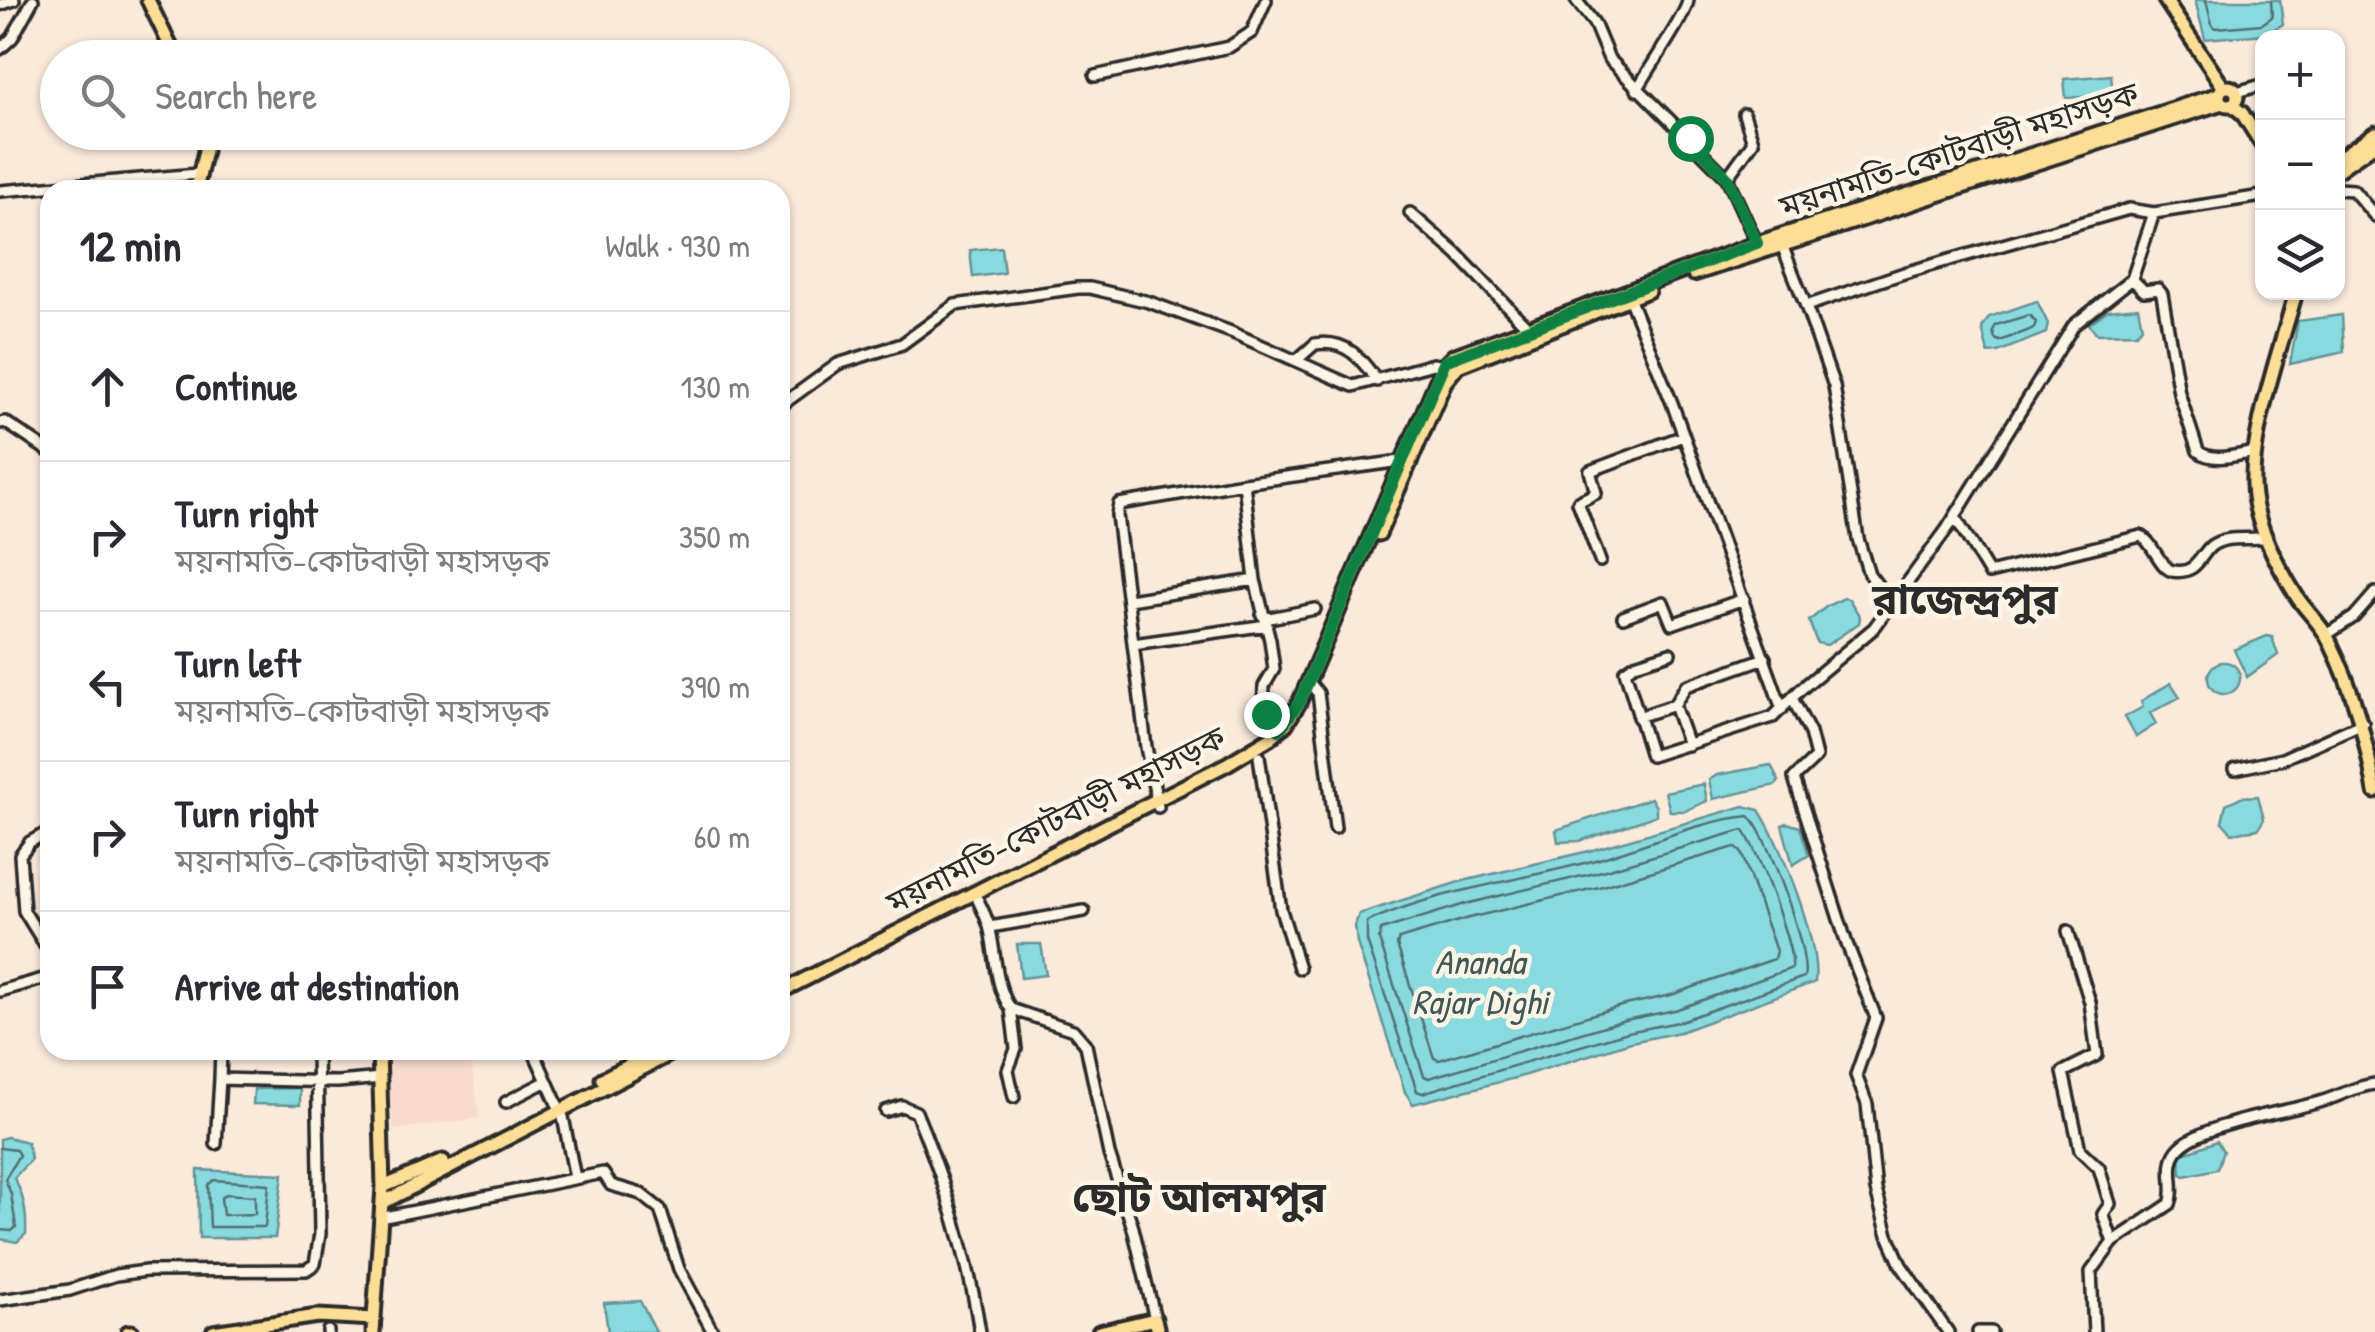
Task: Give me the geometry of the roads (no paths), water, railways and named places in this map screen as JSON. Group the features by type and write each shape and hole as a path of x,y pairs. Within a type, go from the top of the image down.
{"main road":[{"path":"148,0 167,40"},
{"path":"2165,0 2255,132"},
{"name":"ময়নামতি–কোটবাড়ী মহাসড়ক","path":"790,990 1259,756 1294,724 1454,356 1759,248 2228,97"},
{"path":"2345,154 2375,133"},
{"path":"2345,165 2375,144"},
{"path":"197,180 205,150"},
{"name":"ময়নামতি–কোটবাড়ী মহাসড়ক","path":"1446,370 1759,248 1782,245 1938,191"},
{"path":"2294,300 2255,452 2256,511 2298,598 2326,635 2363,722 2375,792"},
{"name":"ময়নামতি–কোটবাড়ী মহাসড়ক","path":"790,990 978,900 1228,764 1279,730 1310,683"},
{"path":"213,1332 318,1316 374,1326 384,1188 380,1060"},
{"path":"382,1204 633,1060"},
{"path":"384,1188 656,1060"},
{"path":"1099,1332 1157,1326"}],"street":[{"path":"0,6 14,0"},
{"path":"0,49 19,27 33,0"},
{"path":"1095,76 1229,47 1252,32 1266,0"},
{"path":"1576,0 1594,23 1609,59 1727,178 1759,248"},
{"path":"1637,90 1688,10 1688,0"},
{"path":"2228,97 2255,87"},
{"path":"1727,178 1754,142 1744,114"},
{"path":"128,180 198,174"},
{"path":"0,191 40,188"},
{"path":"2345,189 2353,190 2375,216"},
{"path":"1806,306 1904,273 2129,209 2154,212 2255,197"},
{"path":"1670,653 1634,664 1625,672 1652,756 1764,721 1874,628 1955,516 2074,325 2132,279 2154,212"},
{"path":"1410,213 1457,254 1530,329"},
{"path":"1782,245 1834,386 1858,539 1869,574 1892,604"},
{"path":"2132,279 2144,291 2158,290 2162,294 2179,393 2198,450 2213,458 2255,452"},
{"path":"790,399 838,364 902,344 955,304 1078,288 1149,302 1298,359 1353,386 1433,364 1446,370"},
{"path":"1629,298 1782,709"},
{"path":"1298,359 1316,344 1342,345 1360,358 1377,381"},
{"path":"0,423 5,422 40,445"},
{"path":"1600,561 1578,502 1596,494 1590,471 1683,436"},
{"path":"1157,804 1133,644 1119,504 1244,482 1405,464"},
{"path":"1244,482 1255,580 1274,673 1264,686 1263,709 1279,730"},
{"path":"1955,516 1987,571 1993,573 2142,536 2167,568 2175,571 2201,562 2211,546 2233,538 2248,541 2266,536"},
{"path":"1129,600 1255,580"},
{"path":"2326,635 2354,617 2375,593"},
{"path":"1623,617 1663,602 1672,624 1744,599"},
{"path":"1133,644 1315,609"},
{"path":"1638,717 1674,705 1686,686 1765,658"},
{"path":"1310,683 1318,693 1335,828"},
{"path":"1792,698 1810,734 1816,757 1794,778 1847,944 1876,1018 1856,1075 1867,1104 1876,1190 1901,1265 1948,1332"},
{"path":"1674,705 1688,745"},
{"path":"2235,769 2282,759 2363,722"},
{"path":"1259,756 1281,910 1299,968"},
{"path":"40,836 30,842 20,856 24,911 40,937"},
{"path":"978,900 990,927 1006,1004 1073,1030 1086,1045 1109,1154 1133,1228 1157,1326"},
{"path":"990,927 1084,911"},
{"path":"2068,931 2090,1002 2097,1055 2063,1072 2080,1150 2099,1168 2110,1204 2103,1214 2113,1242"},
{"path":"0,991 40,979"},
{"path":"1011,1009 1016,1040 1008,1070 1014,1097"},
{"path":"216,1144 221,1060"},
{"path":"0,1300 70,1290 146,1271 306,1270 315,1264 320,1234 317,1060"},
{"path":"538,1060 559,1105 575,1178"},
{"path":"220,1079 381,1078"},
{"path":"506,1102 548,1081"},
{"path":"2094,1332 2091,1272 2113,1242 2170,1204 2171,1163 2177,1150 2191,1138 2325,1101 2357,1086 2375,1084"},
{"path":"886,1110 902,1106 914,1111 925,1134 956,1221 980,1332"},
{"path":"380,1218 603,1173 611,1185 641,1194 660,1209 679,1269 713,1332"},
{"path":"1978,1332 1991,1332"}],"water":[{"path":"2195,0 2280,0 2283,24 2273,30 2205,39"},
{"path":"2111,75 2113,95 2066,98 2064,79"},
{"path":"1001,247 1004,273 973,277 970,250"},
{"path":"2037,301 2048,324 2046,333 1988,353 1982,328 1989,317"},
{"path":"2138,307 2142,327 2136,333 2097,334 2089,324 2108,310"},
{"path":"2342,315 2344,352 2290,364 2298,321"},
{"path":"1844,598 1849,599 1860,617 1859,623 1827,645 1817,643 1809,621"},
{"path":"2272,637 2278,655 2247,677 2234,650"},
{"path":"2224,662 2235,667 2240,678 2235,689 2224,694 2213,689 2208,678 2213,667"},
{"path":"2171,683 2180,697 2150,713 2156,724 2136,737 2125,717 2143,707 2141,701"},
{"path":"1771,765 1779,781 1776,785 1713,799 1709,780 1717,775"},
{"path":"1704,784 1707,801 1685,811 1670,811 1665,792"},
{"path":"2258,796 2264,819 2258,829 2232,833 2222,822 2226,804 2241,797"},
{"path":"1651,798 1656,815 1580,841 1558,842 1556,830"},
{"name":"Ananda Rajar Dighi","path":"1744,806 1759,810 1788,869 1811,943 1815,982 1680,1032 1631,1042 1519,1077 1413,1104 1405,1092 1357,943 1355,925 1359,914 1459,882 1589,851"},
{"path":"1782,825 1800,827 1809,855 1793,865"},
{"path":"1017,944 1041,944 1046,975 1021,978"},
{"path":"300,1088 300,1105 253,1104 254,1089"},
{"path":"0,1139 27,1142 31,1159 14,1178 26,1219 26,1234 17,1242 0,1239"},
{"path":"2217,1141 2223,1151 2217,1169 2181,1174 2180,1155"},
{"path":"198,1170 283,1174 275,1238 199,1238"},
{"path":"640,1301 656,1332 608,1332 604,1303"}],"district":[{"name":"রাজেন্দ্রপুর","path":"1965,599"},
{"name":"ছোট আলমপুর","path":"1199,1197"}]}
